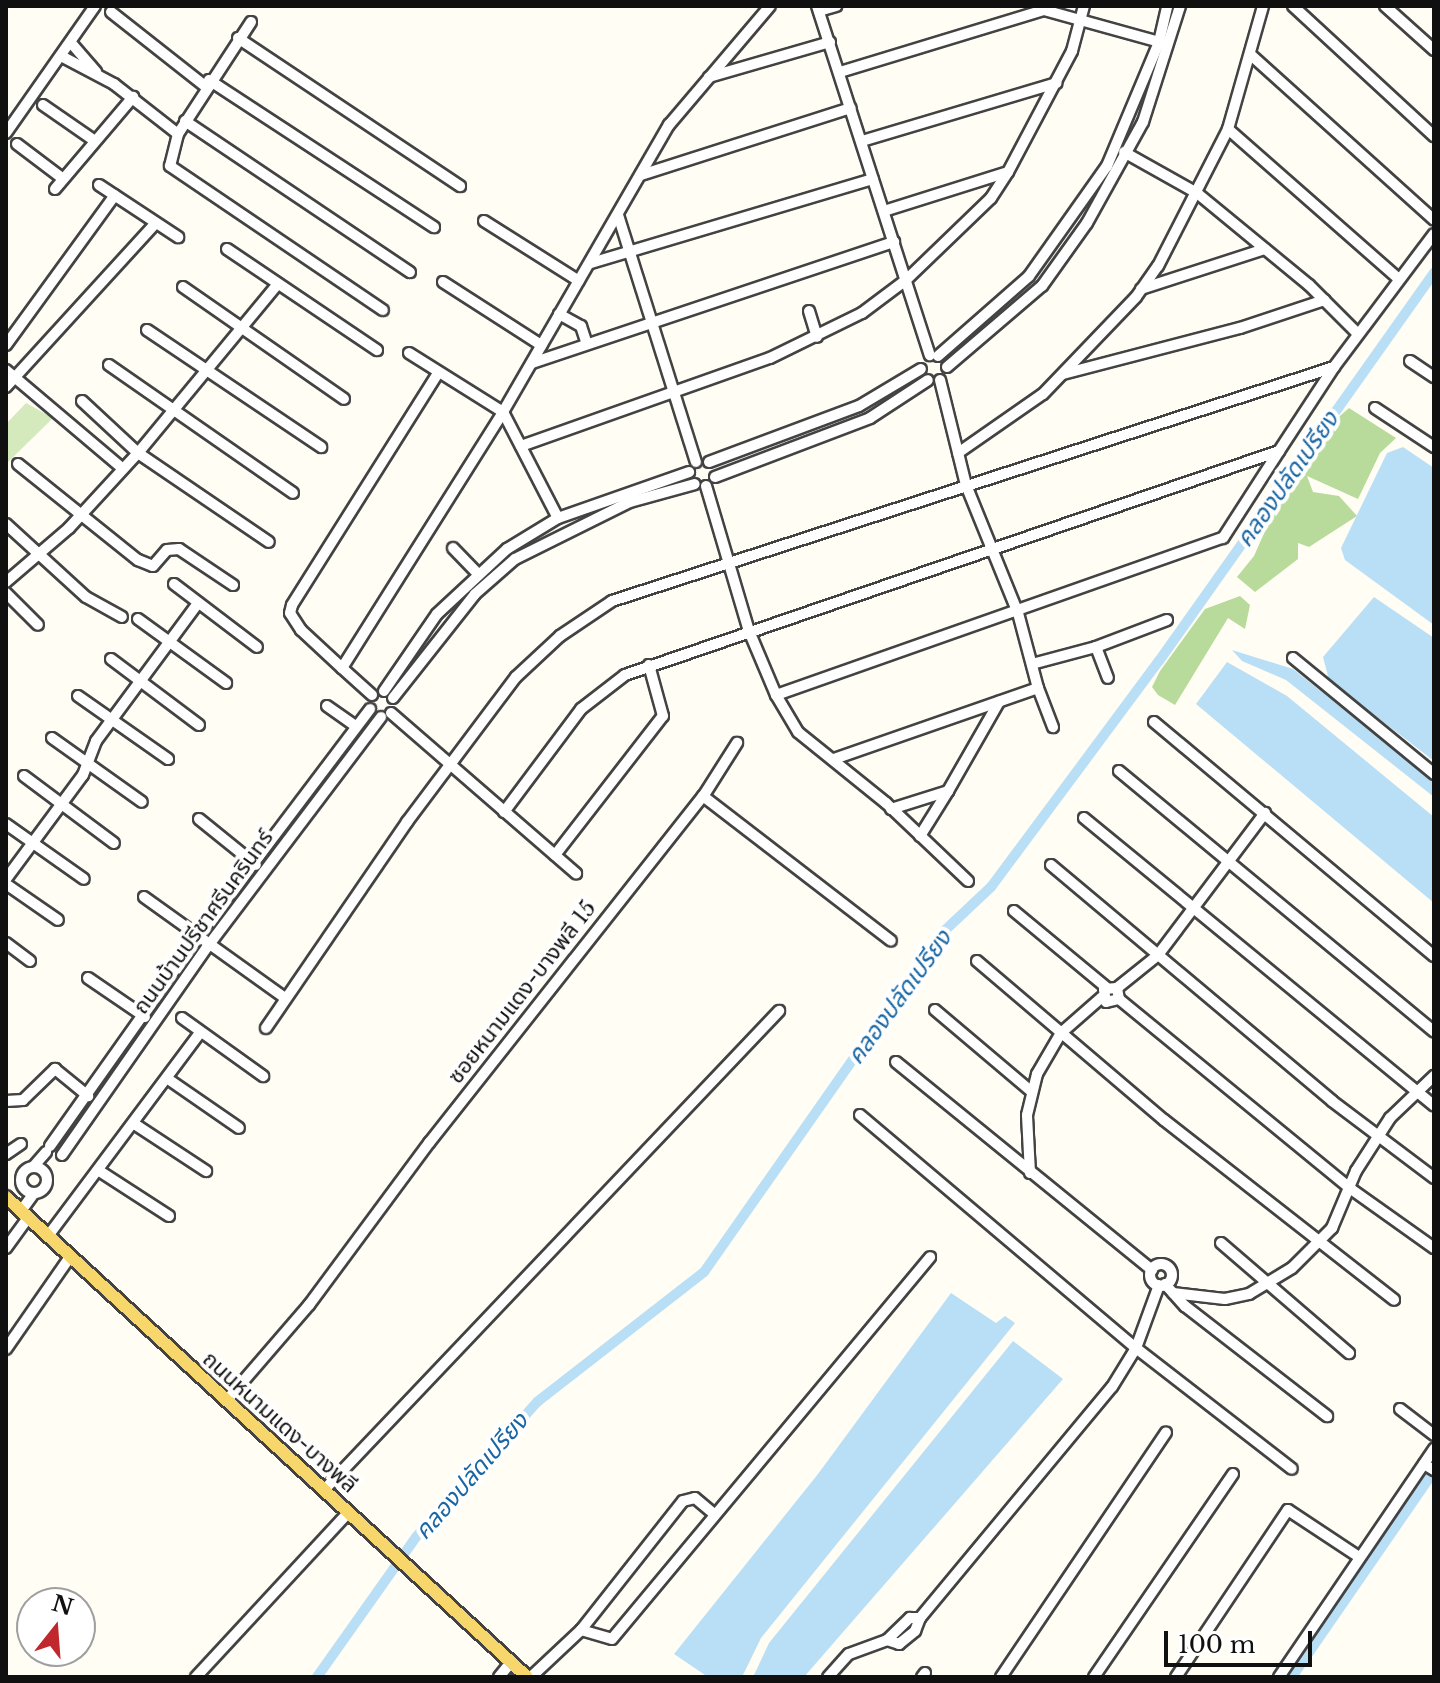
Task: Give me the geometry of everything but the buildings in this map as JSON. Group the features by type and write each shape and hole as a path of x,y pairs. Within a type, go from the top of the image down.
{"main road":[{"name":"ถนนหนามแดง-บางพลี","path":"7,1198 529,1677"}],"street":[{"path":"6,133 63,57 95,6"},
{"path":"342,668 503,412 669,125 770,6"},
{"path":"836,6 818,9 906,280 934,356 947,367"},
{"path":"521,446 817,337 862,313 906,280 981,208 1008,172 1057,83 1084,6"},
{"path":"696,462 709,462 859,406 921,369 1029,276 1116,148 1159,42 1167,6"},
{"path":"438,373 292,605 290,613 301,630 372,695 389,695 466,605 515,559 630,502 700,485 870,418 934,380 1042,286 1128,154 1180,6"},
{"path":"958,453 1043,394 1141,289 1197,193 1228,129 1263,6"},
{"path":"1293,6 1434,136"},
{"path":"1385,6 1434,50"},
{"path":"840,72 1044,10 1159,42"},
{"path":"111,12 207,83 434,227"},
{"path":"251,22 207,83 178,134 168,159 177,174 383,310"},
{"path":"238,38 460,186"},
{"path":"707,78 830,42"},
{"path":"72,44 96,72"},
{"path":"1251,55 1434,220"},
{"path":"63,57 96,72 178,134"},
{"path":"862,141 1057,83"},
{"path":"55,189 133,97"},
{"path":"43,105 95,141"},
{"path":"641,175 851,108"},
{"path":"185,121 410,272"},
{"path":"1228,129 1399,279"},
{"path":"17,144 62,178"},
{"path":"1116,148 1197,193 1324,300 1358,334"},
{"path":"884,211 1008,172"},
{"path":"591,263 873,179"},
{"path":"99,185 178,237"},
{"path":"6,345 115,195"},
{"path":"618,215 654,320 696,462"},
{"path":"484,221 579,281"},
{"path":"6,387 10,374 156,223"},
{"path":"776,695 1018,613 1223,538 1334,367 1434,234"},
{"path":"532,363 894,242"},
{"path":"227,249 377,350"},
{"path":"1141,289 1265,249"},
{"path":"443,282 541,345"},
{"path":"6,582 78,516 138,453 244,331 278,284"},
{"path":"183,287 344,399"},
{"path":"1063,374 1240,328 1324,300"},
{"path":"809,311 817,337"},
{"path":"559,314 581,326 587,344"},
{"path":"147,330 321,447"},
{"path":"409,353 503,412 558,518"},
{"path":"1410,361 1434,377"},
{"path":"109,365 293,493"},
{"path":"266,1028 450,764 516,677 560,636 612,601 1334,367"},
{"path":"921,369 934,380 966,485 1018,613 1038,688 1053,727"},
{"path":"10,374 123,469"},
{"path":"82,401 138,453 269,542"},
{"path":"1375,408 1434,447"},
{"path":"504,812 581,709 625,675 1279,451"},
{"path":"696,462 689,472 700,485 730,561 749,631 776,695 798,732 834,759 968,881"},
{"path":"709,462 715,477"},
{"path":"18,464 78,516 147,564 157,563 167,550 179,549 233,585"},
{"name":"ถนนบ้านปรีชาศรีนครินทร์","path":"46,1174 208,946 386,715 389,695 437,614 477,573 507,549 558,518 689,472"},
{"path":"6,524 92,601 122,617"},
{"path":"453,548 477,573"},
{"path":"174,584 257,647"},
{"path":"6,593 38,625"},
{"path":"58,920 6,881 88,763 92,747 198,603"},
{"path":"138,619 226,683"},
{"path":"1032,664 1096,647 1167,620"},
{"path":"1096,647 1108,678"},
{"path":"1293,658 1434,774"},
{"path":"111,659 199,725"},
{"path":"555,855 663,716 649,665"},
{"path":"834,759 1038,688"},
{"path":"372,695 370,709 386,715 450,764 576,873"},
{"path":"78,696 168,759"},
{"path":"920,836 999,702"},
{"path":"327,706 356,726"},
{"name":"ถนนบ้านปรีชาศรีนครินทร์","path":"33,1167 197,938 370,709"},
{"path":"1154,722 1434,956"},
{"path":"52,738 142,802"},
{"name":"ซอยหนามแดง-บางพลี 15","path":"227,1400 309,1305 437,1131 704,795 737,743"},
{"path":"1119,771 1227,857 1434,1032"},
{"path":"24,776 114,843"},
{"path":"891,809 948,791"},
{"path":"704,795 891,941"},
{"path":"1030,1173 1027,1115 1032,1092 1061,1033 1158,955 1227,857 1265,813"},
{"path":"1084,818 1434,1106"},
{"path":"199,819 264,871"},
{"path":"6,824 84,879"},
{"path":"1051,865 1377,1137 1434,1178"},
{"path":"144,897 208,946 285,998"},
{"path":"1014,911 1351,1189 1434,1248"},
{"path":"6,943 30,961"},
{"path":"977,961 1319,1243 1394,1300"},
{"path":"88,978 153,1024"},
{"path":"935,1010 1032,1092"},
{"path":"324,1490 779,1011"},
{"path":"182,1018 263,1076"},
{"path":"48,1236 101,1172 200,1033"},
{"path":"896,1062 1152,1270"},
{"path":"6,1101 23,1100 55,1069 97,1103"},
{"path":"1166,1287 1225,1299 1270,1284 1319,1243 1377,1137 1434,1076"},
{"path":"168,1079 239,1128"},
{"path":"860,1115 1136,1348 1292,1469"},
{"path":"136,1125 206,1171"},
{"path":"6,1154 21,1144"},
{"path":"6,1248 34,1193 45,1187 46,1174 33,1167 22,1174 22,1183 7,1198"},
{"path":"101,1172 169,1216"},
{"path":"22,1183 34,1193"},
{"path":"1221,1243 1349,1353"},
{"path":"6,1349 70,1257"},
{"path":"581,1630 612,1639 713,1513 930,1257"},
{"path":"828,1677 849,1654 887,1640 910,1618 920,1618 1112,1387 1136,1348 1166,1287 1171,1280 1169,1267 1161,1264 1152,1270 1151,1279 1166,1287 1327,1416"},
{"path":"1400,1409 1434,1435"},
{"path":"1001,1677 1166,1432"},
{"path":"1279,1677 1434,1449"},
{"path":"1424,1464 1434,1470"},
{"path":"1094,1677 1233,1474"},
{"path":"529,1677 581,1630 683,1501 695,1498 713,1513"},
{"path":"1176,1677 1288,1510 1359,1557"},
{"path":"196,1677 349,1512"},
{"path":"499,1677 511,1662"}],"green space":[{"path":"26,403 53,418 6,464 6,424"},
{"path":"1349,408 1396,438 1380,453 1358,499 1307,476 1313,492 1339,496 1357,516 1309,547 1298,543 1298,559 1255,592 1237,577 1254,556 1281,495 1292,481 1306,475 1300,471 1324,430"},
{"path":"1240,596 1250,605 1245,629 1228,618 1175,705 1158,695 1152,687 1160,671 1205,609"}],"water":[{"path":"1403,447 1434,468 1434,625 1345,560 1341,548 1387,453"},
{"path":"1374,597 1434,638 1434,761 1329,680 1323,657"},
{"path":"1232,650 1293,669 1434,781 1434,797 1286,680 1242,661"},
{"path":"1227,662 1287,696 1434,817 1434,903 1196,704"},
{"path":"951,1293 996,1323 1005,1316 1015,1323 761,1638 742,1677 708,1677 674,1654 818,1474"},
{"path":"1013,1341 1063,1379 804,1677 753,1677 769,1643"}],"waterway":[{"name":"คลองปลัดเปรียง","path":"317,1677 416,1537 537,1402 704,1272 940,935 991,887 1159,661 1434,272"},
{"path":"1292,1677 1434,1471"}]}
